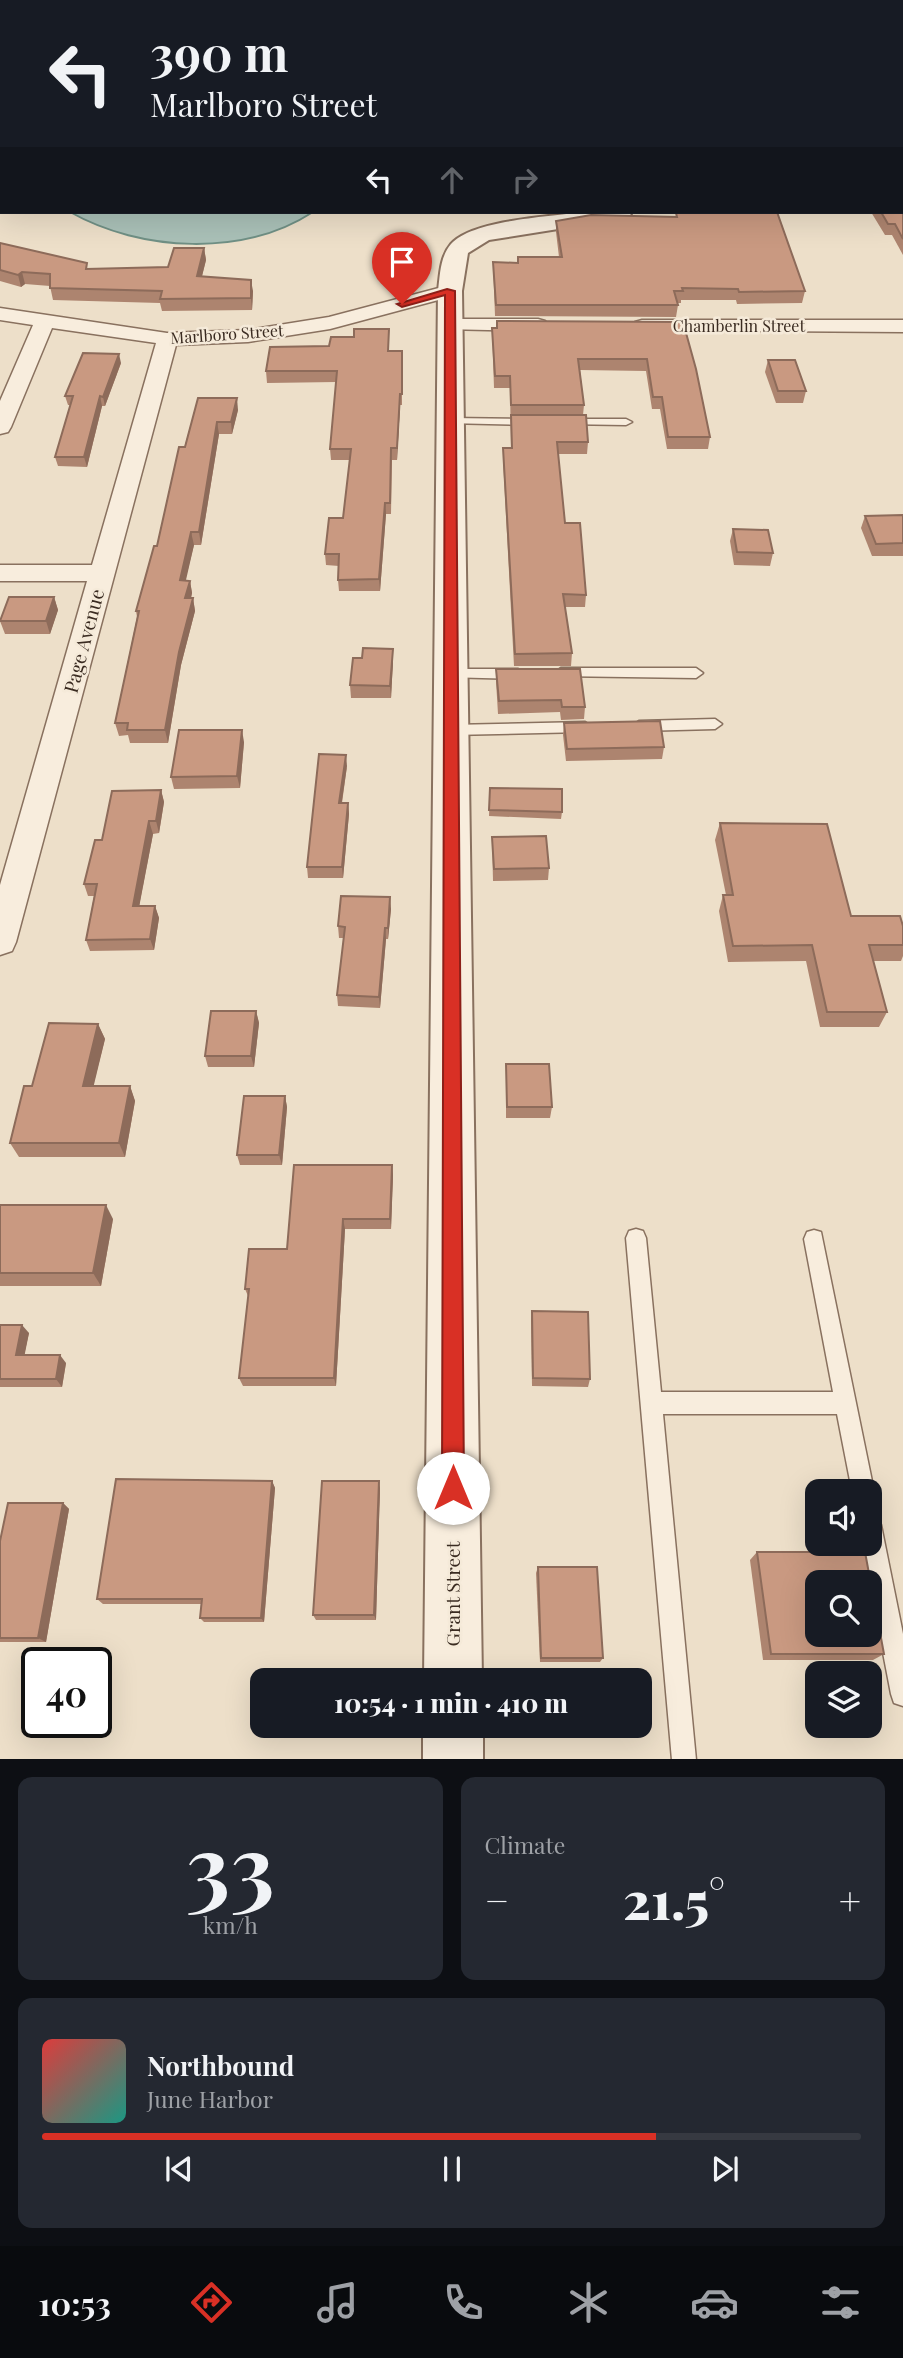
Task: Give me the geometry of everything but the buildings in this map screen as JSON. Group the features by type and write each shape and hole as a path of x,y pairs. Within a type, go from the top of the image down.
{"street":[{"name":"Grant Street","path":"453,1668 450,291 456,250 464,242 483,234 608,214"},
{"name":"Marlboro Street","path":"0,314 44,323 167,339 248,335 330,323 450,291"},
{"path":"1,426 44,323"},
{"path":"450,325 560,326"},
{"name":"Chamberlin Street","path":"628,326 903,326"},
{"name":"Page Avenue","path":"0,942 167,339"},
{"path":"0,573 102,573"},
{"path":"453,1738 453,1759"}],"lane":[{"path":"450,421 626,422"},
{"path":"450,674 696,673"},
{"path":"625,726 715,724"},
{"path":"451,730 600,727"},
{"path":"636,1238 684,1759"},
{"path":"814,1239 861,1479"},
{"path":"651,1404 846,1404"},
{"path":"876,1556 903,1694"}],"shaded area":[{"path":"74,214 309,214 286,227 256,237 192,244 128,235"}],"route":[{"path":"402,304 450,291 453,1488"}]}
